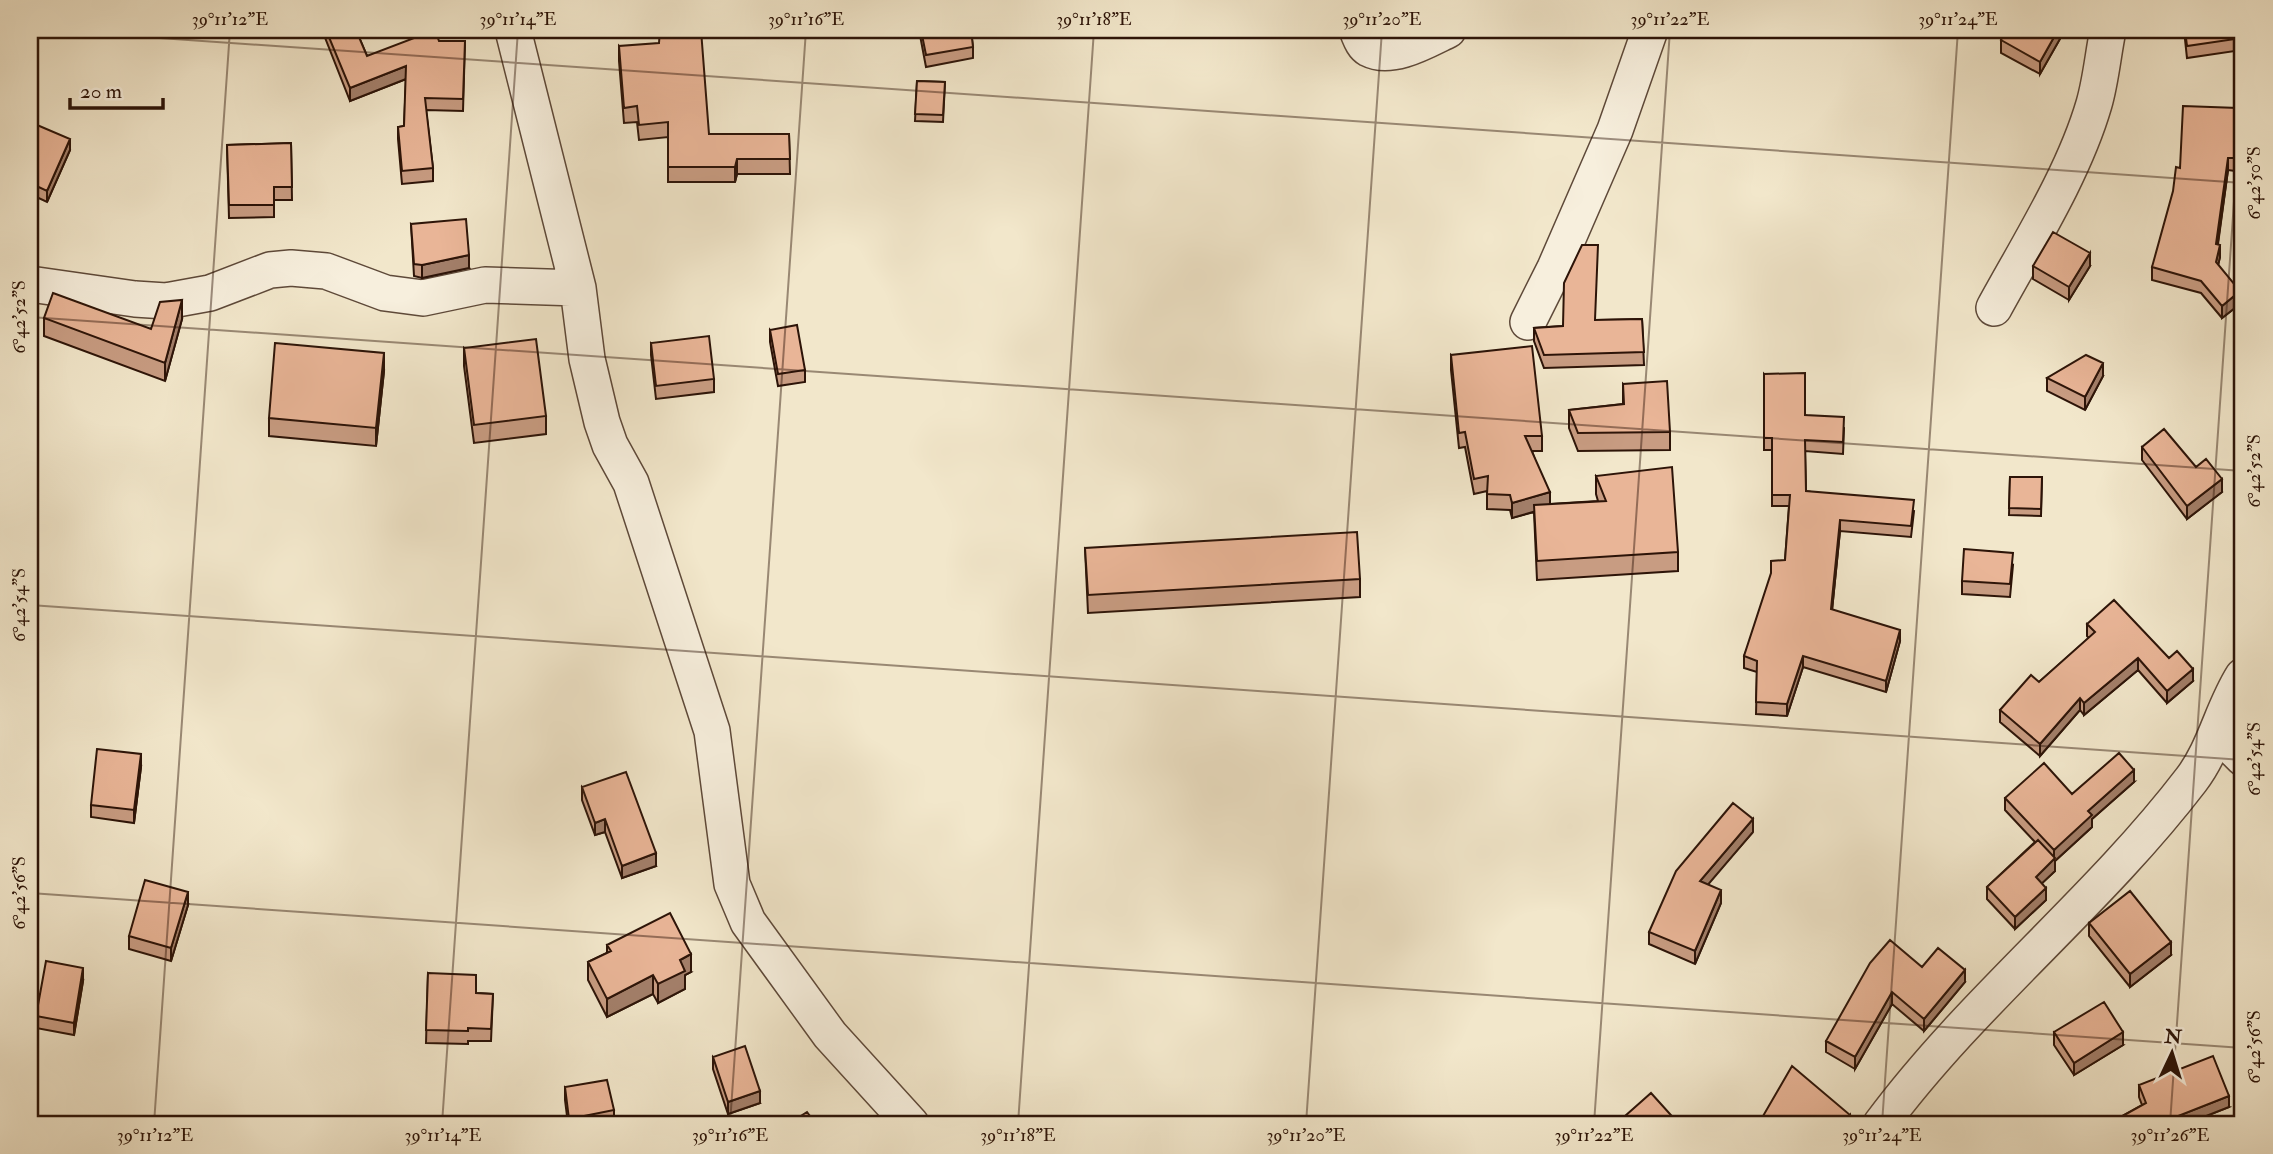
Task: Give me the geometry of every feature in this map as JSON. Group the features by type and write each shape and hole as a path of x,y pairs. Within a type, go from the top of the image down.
{"street":[{"path":"513,30 578,288 587,359 602,422 610,445 631,484 712,731 732,884 748,922 830,1035 911,1124"},
{"path":"1357,30 1363,44 1369,49 1387,52 1403,49 1448,30"},
{"path":"1528,322 1555,268 1615,130 1650,30"},
{"path":"1994,308 2059,189 2085,130 2095,103 2108,30"},
{"path":"30,284 166,301 210,293 270,270 291,268 326,271 385,293 423,298 485,285 578,288"},
{"path":"1881,1124 1915,1080 2166,812 2208,757 2233,692 2243,676"},
{"path":"2217,732 2243,758"}],"building":[{"path":"326,30 356,30 367,56 435,30 439,41 465,41 463,99 425,98 433,168 402,171 398,127 404,126 406,66 350,88"},
{"path":"660,30 701,30 709,134 789,134 790,159 737,159 735,167 668,167 668,122 639,125 637,106 624,108 619,46 659,43"},
{"path":"921,30 971,30 973,47 926,55"},
{"path":"2007,30 2058,30 2040,62 2001,40"},
{"path":"2185,30 2241,30 2242,38 2187,46"},
{"path":"917,81 945,82 943,115 915,114"},
{"path":"2183,106 2238,108 2236,158 2228,158 2216,262 2240,291 2222,306 2201,281 2152,267 2173,191 2176,167 2180,168"},
{"path":"30,122 70,139 47,191 30,183"},
{"path":"291,143 292,187 274,187 274,205 229,205 227,145"},
{"path":"466,219 469,255 422,265 414,264 411,224"},
{"path":"2053,232 2090,253 2069,287 2033,266"},
{"path":"1582,245 1598,245 1595,320 1642,319 1644,352 1544,355 1534,328 1563,326 1564,283"},
{"path":"53,293 151,329 160,302 182,300 165,363 44,318"},
{"path":"797,325 805,370 778,374 770,330"},
{"path":"709,336 714,379 656,386 651,343"},
{"path":"536,339 546,416 474,425 464,348"},
{"path":"275,343 384,353 376,428 269,418"},
{"path":"1532,346 1542,436 1525,436 1550,492 1512,503 1510,495 1487,494 1488,476 1474,479 1465,432 1459,433 1451,355"},
{"path":"2086,355 2103,363 2085,397 2047,378"},
{"path":"1805,373 1805,415 1844,417 1843,442 1805,440 1806,491 1914,500 1911,526 1840,520 1831,609 1900,630 1886,681 1803,656 1787,704 1756,702 1757,661 1744,656 1771,573 1771,561 1785,560 1790,495 1772,495 1772,438 1764,438 1764,374"},
{"path":"1667,381 1670,432 1578,433 1569,410 1624,404 1623,384"},
{"path":"2164,429 2196,467 2206,459 2222,479 2187,506 2142,447"},
{"path":"1672,467 1678,552 1537,561 1534,505 1606,501 1596,476"},
{"path":"2010,477 2042,477 2041,509 2009,508"},
{"path":"1357,532 1360,579 1088,595 1085,548"},
{"path":"1964,549 2013,553 2010,584 1962,581"},
{"path":"2114,600 2169,658 2177,651 2193,669 2167,691 2138,658 2084,703 2080,698 2040,744 2000,710 2031,675 2039,682 2095,632 2087,624"},
{"path":"97,749 141,754 134,810 91,805"},
{"path":"2119,753 2134,770 2088,811 2092,815 2054,850 2005,798 2044,763 2072,794"},
{"path":"626,772 656,853 622,866 605,819 595,823 582,787"},
{"path":"1733,803 1753,819 1700,881 1721,890 1695,951 1649,932 1676,871"},
{"path":"2038,840 2055,858 2036,877 2046,888 2015,917 1987,887"},
{"path":"145,880 188,892 171,948 129,936"},
{"path":"2130,891 2171,942 2130,974 2089,923"},
{"path":"670,913 691,954 680,960 685,971 658,984 653,975 607,999 588,962 611,951 607,945"},
{"path":"1890,940 1922,967 1938,948 1965,970 1924,1019 1892,992 1855,1057 1826,1041 1870,963"},
{"path":"46,961 83,968 74,1023 36,1016"},
{"path":"428,973 476,975 476,993 493,994 491,1029 426,1030"},
{"path":"2104,1002 2123,1032 2074,1063 2054,1032"},
{"path":"745,1046 760,1091 728,1102 713,1057"},
{"path":"2213,1056 2229,1096 2161,1124 2108,1124 2146,1103 2139,1085"},
{"path":"1792,1066 1850,1115 1842,1124 1778,1124 1763,1116"},
{"path":"607,1080 614,1110 569,1119 565,1087"},
{"path":"1651,1093 1679,1124 1616,1124"},
{"path":"807,1112 816,1124 788,1124"}]}
